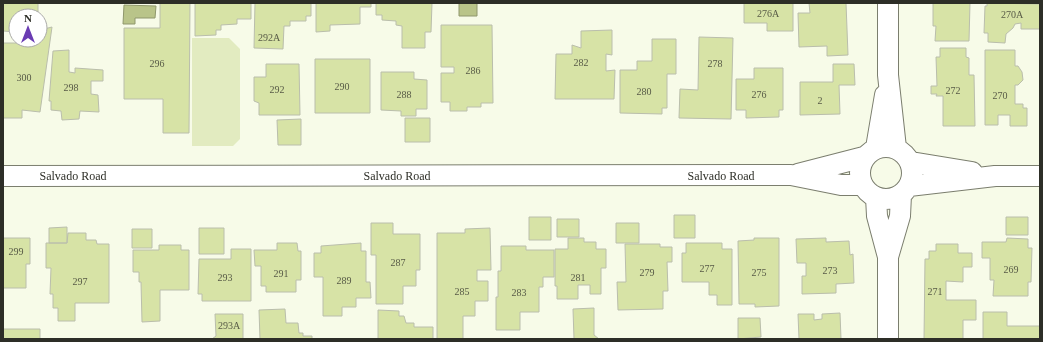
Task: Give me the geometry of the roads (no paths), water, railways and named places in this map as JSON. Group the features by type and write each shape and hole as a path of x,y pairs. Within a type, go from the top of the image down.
{"street":[{"path":"888,3 888,75 896,148"},
{"path":"888,75 870,153 860,166 860,176 869,191 878,216 888,257 888,339"},
{"path":"870,153 886,146 896,148 905,154 911,162 913,174 905,191 900,216 888,257"},
{"name":"Salvado Road","path":"790,175 870,153"},
{"path":"911,162 995,176 1040,176"},
{"name":"Salvado Road","path":"3,176 790,175 869,191"},
{"path":"869,191 888,199 905,191 995,176"}]}
